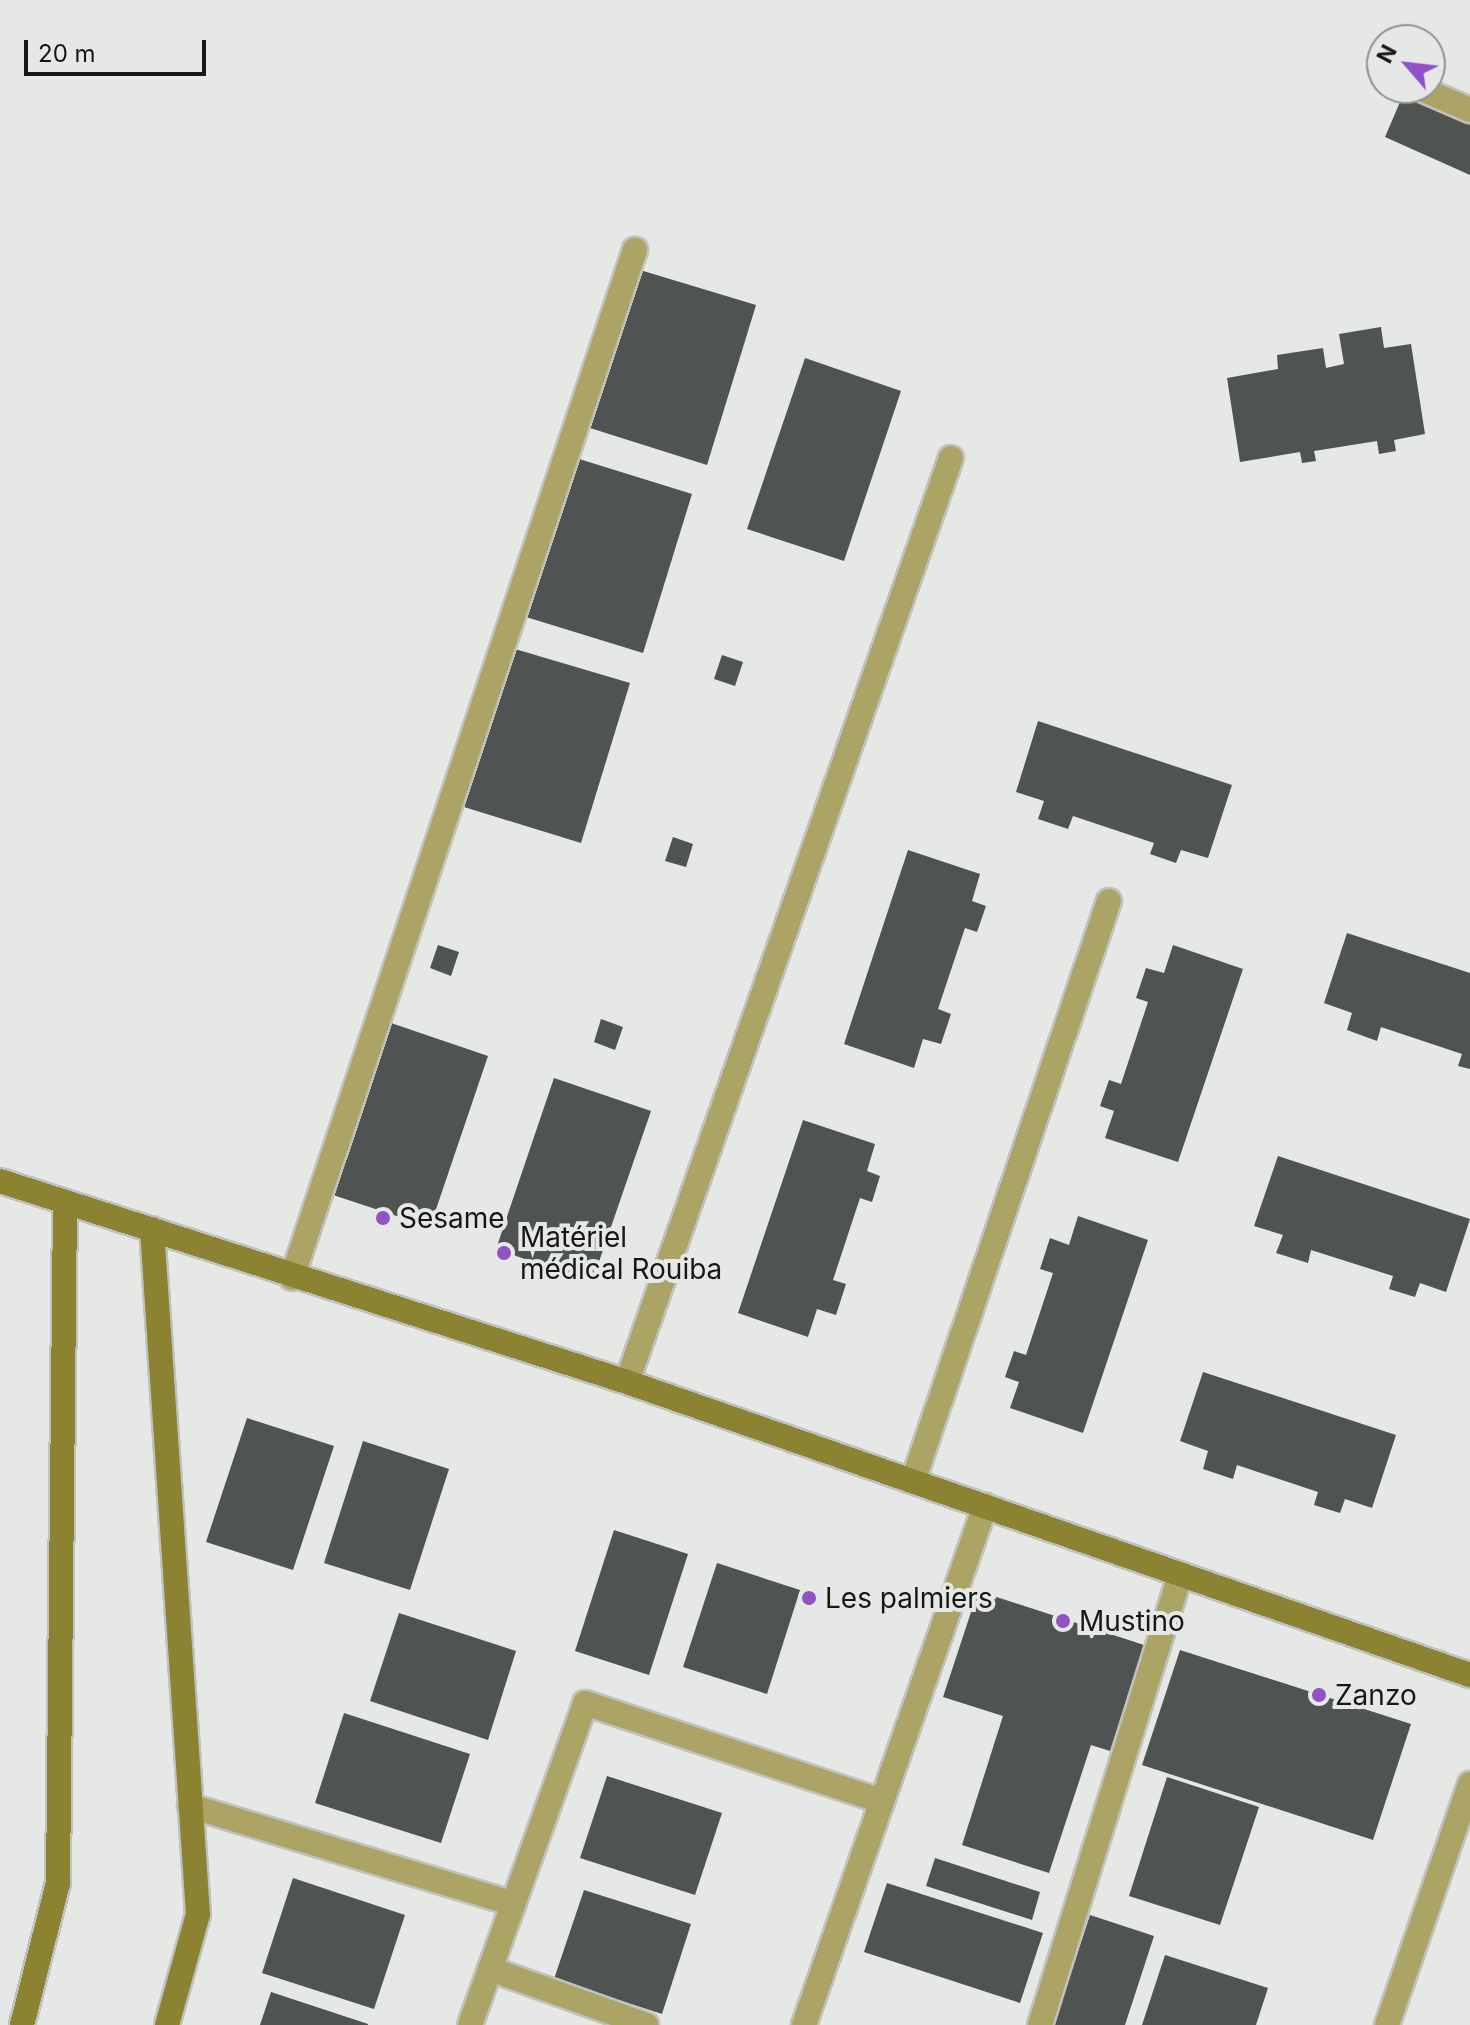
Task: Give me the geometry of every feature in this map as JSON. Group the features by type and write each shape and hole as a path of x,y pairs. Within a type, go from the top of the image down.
{"street":[{"path":"1446,100 1470,110"},
{"path":"292,1278 635,250"},
{"path":"627,1382 951,458"},
{"path":"913,1481 1109,901"},
{"path":"0,1181 292,1278 627,1382 1470,1675"},
{"path":"22,2025 58,1883 65,1203"},
{"path":"152,1229 198,1914 167,2025"},
{"path":"804,2025 985,1506"},
{"path":"1040,2025 1180,1575"},
{"path":"470,2025 585,1703 882,1801"},
{"path":"1387,2025 1470,1784"},
{"path":"190,1806 514,1904"},
{"path":"490,1969 646,2025"}],"building":[{"path":"1446,102 1470,111 1470,175 1385,137 1399,104"},
{"path":"640,270 756,305 707,465 590,428"},
{"path":"1381,327 1384,348 1411,344 1425,434 1394,440 1396,451 1379,454 1377,441 1314,451 1316,461 1302,463 1300,452 1240,462 1227,378 1278,369 1277,355 1323,348 1326,368 1344,364 1339,334"},
{"path":"805,358 901,391 844,561 747,529"},
{"path":"576,458 692,494 643,653 526,617"},
{"path":"515,649 630,683 581,843 464,807"},
{"path":"722,655 743,662 735,686 714,679"},
{"path":"1038,721 1232,785 1208,858 1181,850 1176,863 1150,854 1154,843 1073,816 1068,829 1038,819 1044,801 1016,792"},
{"path":"673,837 693,844 686,867 665,861"},
{"path":"908,850 980,874 972,901 986,906 977,932 965,928 938,1009 951,1014 941,1044 923,1039 914,1068 844,1044"},
{"path":"1347,933 1470,973 1470,1069 1458,1066 1462,1054 1381,1027 1377,1041 1347,1030 1352,1013 1324,1003"},
{"path":"438,945 459,952 451,976 430,968"},
{"path":"1173,945 1243,969 1178,1162 1105,1138 1114,1111 1100,1106 1109,1080 1121,1084 1148,1002 1136,998 1146,968 1164,973"},
{"path":"601,1019 623,1027 615,1050 594,1042"},
{"path":"391,1023 488,1056 430,1227 333,1195"},
{"path":"554,1078 651,1111 592,1282 496,1249"},
{"path":"803,1120 875,1144 867,1171 880,1176 872,1202 860,1198 833,1280 846,1284 836,1315 817,1309 808,1337 738,1313"},
{"path":"1278,1156 1470,1219 1446,1292 1420,1283 1415,1297 1389,1289 1393,1276 1311,1250 1308,1263 1276,1253 1283,1235 1254,1226"},
{"path":"1078,1216 1148,1240 1083,1433 1010,1408 1019,1382 1005,1377 1014,1351 1026,1355 1053,1273 1040,1269 1050,1238 1069,1245"},
{"path":"1203,1372 1396,1435 1372,1508 1345,1499 1340,1513 1314,1505 1318,1492 1237,1465 1233,1479 1203,1469 1208,1451 1180,1441"},
{"path":"247,1418 334,1446 293,1570 206,1542"},
{"path":"363,1441 449,1469 410,1590 324,1563"},
{"path":"614,1530 688,1554 649,1675 575,1651"},
{"path":"717,1563 800,1590 767,1694 683,1667"},
{"path":"978,1591 1144,1645 1110,1751 1091,1745 1049,1873 962,1845 1003,1716 943,1697"},
{"path":"399,1613 516,1651 488,1740 370,1701"},
{"path":"1180,1650 1411,1724 1373,1840 1142,1765"},
{"path":"344,1713 470,1754 441,1843 315,1803"},
{"path":"607,1776 722,1813 695,1895 580,1858"},
{"path":"1167,1777 1259,1807 1220,1925 1129,1896"},
{"path":"935,1858 1040,1892 1032,1920 926,1886"},
{"path":"293,1878 405,1915 374,2009 262,1973"},
{"path":"887,1883 1043,1933 1020,2003 864,1952"},
{"path":"584,1890 691,1924 662,2014 554,1979"},
{"path":"1090,1915 1154,1936 1125,2025 1054,2025"},
{"path":"1165,1955 1268,1988 1256,2025 1142,2025"},
{"path":"271,1992 368,2024 368,2025 260,2025"}],"place":[{"name":"Sesame","path":"383,1218"},
{"name":"Matériel médical Rouiba","path":"504,1253"},
{"name":"Les palmiers","path":"809,1598"},
{"name":"Mustino","path":"1063,1621"},
{"name":"Zanzo","path":"1319,1695"}]}
